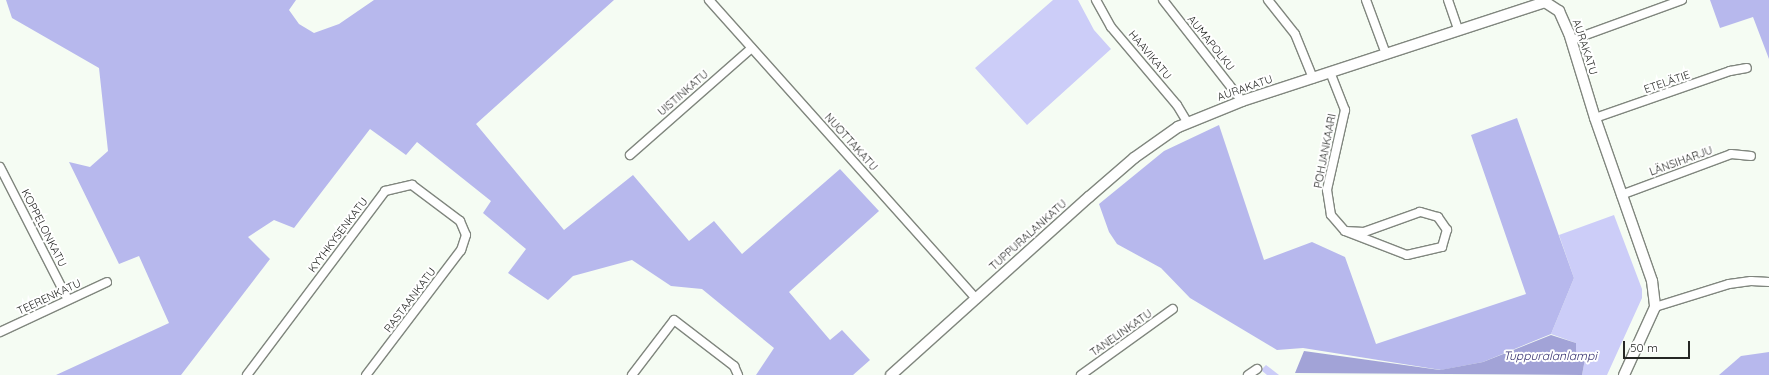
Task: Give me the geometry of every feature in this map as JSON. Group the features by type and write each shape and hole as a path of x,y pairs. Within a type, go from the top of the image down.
{"street":[{"name":"NUOTTAKATU","path":"709,0 976,299"},
{"name":"HAAVIKATU","path":"1096,0 1111,26 1178,105 1188,123"},
{"name":"AUMAPOLKU","path":"1163,0 1242,101"},
{"path":"1268,0 1295,34 1313,78"},
{"path":"1366,0 1386,54"},
{"path":"1448,0 1458,28"},
{"path":"1572,40 1682,0"},
{"name":"AURAKATU","path":"1188,123 1242,101 1386,54 1458,28 1545,2 1559,11 1572,40 1595,118 1652,281 1655,307"},
{"name":"UISTINKATU","path":"630,156 752,48"},
{"name":"ETELÄTIE","path":"1595,118 1730,71 1747,68"},
{"name":"POHJANKAARI","path":"1330,72 1345,110 1327,190 1331,216 1345,231 1407,255 1442,247 1447,230 1438,217 1420,212 1364,232 1345,231"},
{"name":"TUPPURALANKATU","path":"891,375 1134,158 1160,139 1188,123"},
{"name":"LÄNSIHARJU","path":"1621,195 1731,154 1751,156"},
{"name":"KOPPELONKATU","path":"0,166 68,300"},
{"name":"KYYHKYSENKATU","path":"247,375 385,191 412,185 460,220 466,235"},
{"name":"RASTAANKATU","path":"366,375 461,250 466,235"},
{"name":"TEERENKATU","path":"0,332 108,282"},
{"path":"1624,375 1655,307 1729,284 1769,282"},
{"name":"TANELINKATU","path":"1081,375 1173,310"},
{"path":"632,375 674,320 734,366 738,375"},
{"path":"1248,375 1257,369"}],"shaded area":[{"path":"6,0 296,0 289,10 299,24 314,33 339,24 374,0 614,0 476,124 564,230 633,175 689,241 714,221 742,254 840,169 879,211 789,292 830,340 842,330 870,360 853,375 756,375 774,348 702,289 671,286 632,260 573,276 548,300 508,273 526,249 483,213 491,201 417,142 406,155 370,129 294,228 274,220 248,237 270,259 181,375 56,375 169,323 139,256 119,264 69,162 90,167 108,151 99,68 12,18"},
{"path":"1053,0 1078,0 1094,30 1111,49 1027,125 975,68"},
{"path":"1710,0 1769,0 1769,59 1753,17 1720,28"},
{"path":"1517,118 1574,278 1551,334 1483,362 1441,370 1303,348 1277,350 1190,298 1161,268 1117,244 1109,232 1099,204 1164,151 1219,125 1264,260 1312,242 1345,257 1376,344 1526,294 1471,135"},
{"path":"1614,215 1642,289 1642,298 1607,375 1582,375 1585,359 1576,355 1576,343 1551,334 1574,278 1559,235"},
{"path":"1769,352 1769,375 1719,375 1741,356"},
{"path":"1266,365 1279,375 1267,375 1261,370"}],"water":[{"name":"Tuppuralanlampi","path":"1551,335 1576,343 1576,355 1585,359 1582,375 1295,373 1304,351 1440,370 1483,362"}]}
